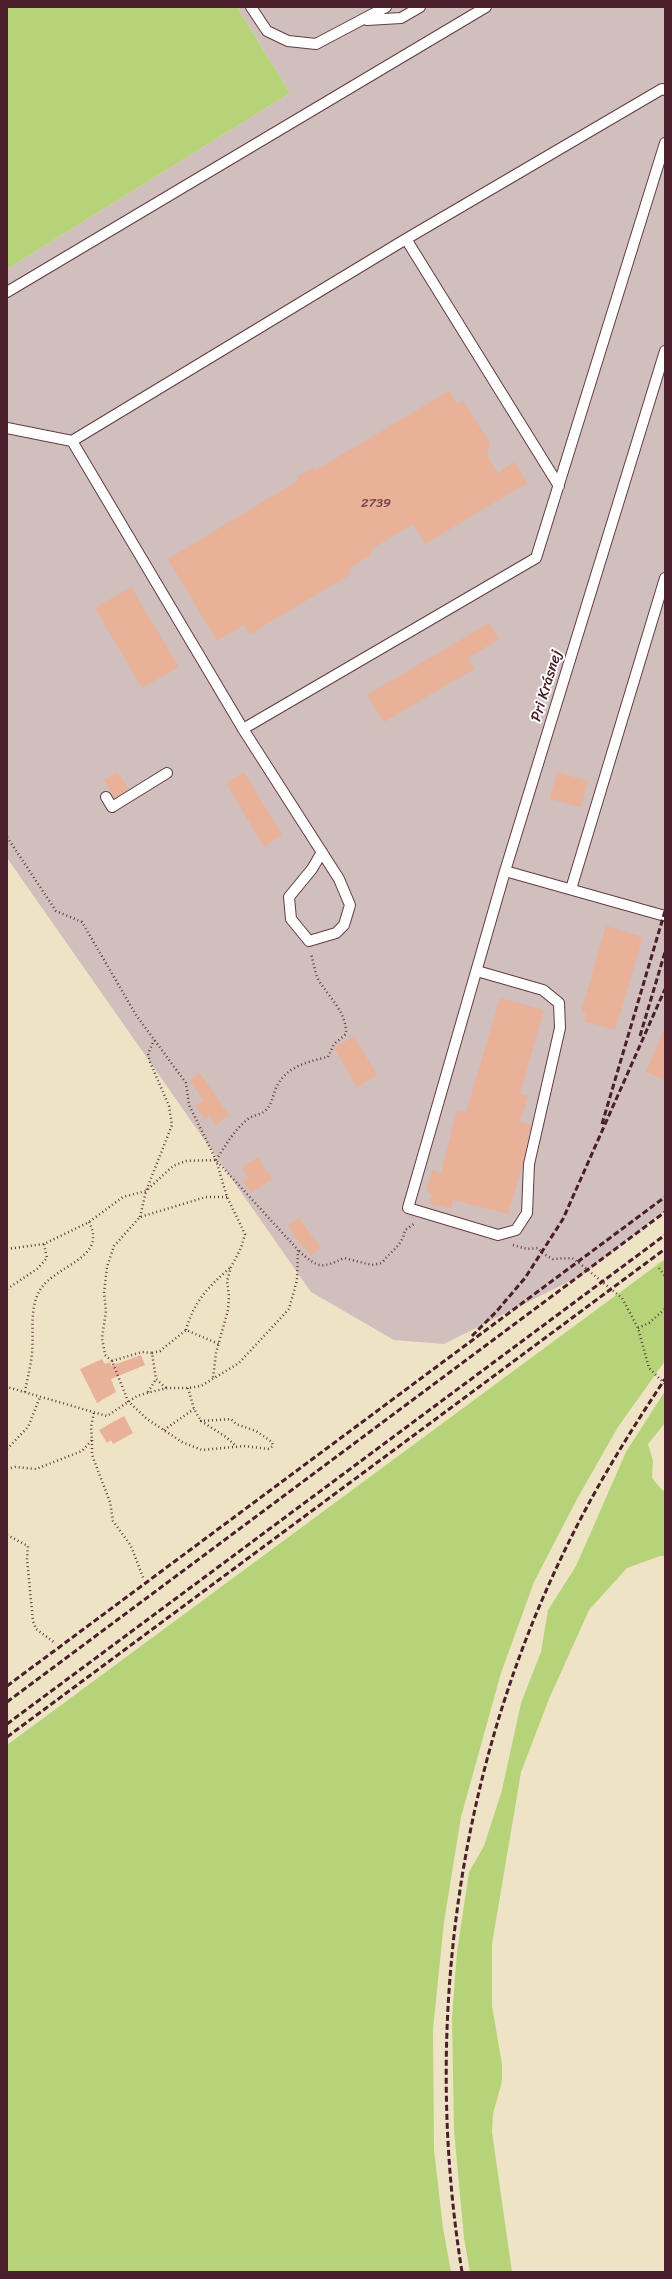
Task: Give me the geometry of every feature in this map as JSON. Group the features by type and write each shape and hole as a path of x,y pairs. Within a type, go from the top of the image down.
{"lane":[{"path":"251,7 267,31 288,41 316,44 364,20 386,7"},
{"path":"364,20 401,18 420,7"},
{"path":"7,292 486,7"},
{"path":"7,428 72,441 406,240 662,89 665,90"},
{"path":"243,729 536,558 665,143"},
{"path":"406,240 559,486"},
{"name":"Pri Krásnej","path":"477,970 543,990 559,1003 560,1028 529,1164 527,1213 516,1230 498,1235 408,1208 505,871 665,350"},
{"path":"72,441 243,729 322,852 339,879 350,905 344,925 336,933 309,941 291,919 289,897 312,869 322,852"},
{"path":"571,889 665,578"},
{"path":"106,797 112,807 167,773"},
{"path":"505,871 665,916"}],"path":[{"path":"7,836 56,911 82,922 136,1015 186,1083 189,1105 216,1160 227,1197 244,1234 241,1248 231,1267 227,1281 229,1296 228,1310 219,1344 213,1378"},
{"path":"216,1160 238,1128 250,1118 265,1111 271,1102 278,1083 290,1071 305,1062 328,1058 334,1044 346,1034 346,1026 331,995 320,983 309,941"},
{"path":"155,1040 148,1054 169,1106 172,1125 146,1191 140,1217 114,1246 107,1267 104,1293 106,1311 102,1338 105,1356 112,1361 128,1401 147,1419 182,1442 202,1450 236,1446 269,1449 273,1446 272,1442 256,1431 236,1424 231,1419 201,1421"},
{"path":"7,1249 44,1244 88,1222 123,1197 146,1191 173,1166 186,1161 216,1160 298,1250 313,1264 329,1266 344,1258 372,1265 382,1264 388,1254 403,1241 405,1230 411,1224 418,1223"},
{"path":"140,1217 206,1197 227,1197"},
{"path":"25,1392 32,1353 34,1308 39,1291 49,1277 84,1256 93,1244 94,1232 88,1222"},
{"path":"506,1243 527,1249 538,1248 542,1253 553,1259 572,1258 622,1298 638,1328 649,1368 665,1384"},
{"path":"7,1289 37,1269 48,1258 44,1244"},
{"path":"7,1387 107,1416 128,1401 147,1393 167,1388 188,1388 201,1386 239,1363 289,1308 297,1280 298,1250"},
{"path":"112,1361 142,1352 152,1353 160,1351 186,1330 189,1317 209,1285 231,1267"},
{"path":"659,1268 665,1276"},
{"path":"638,1328 649,1323 665,1309"},
{"path":"186,1330 219,1344"},
{"path":"147,1393 156,1379 152,1353"},
{"path":"156,1379 167,1388"},
{"path":"188,1388 194,1409 201,1421 226,1437 236,1446"},
{"path":"7,1449 28,1427 40,1396"},
{"path":"164,1430 194,1409"},
{"path":"94,1412 91,1428 92,1455 110,1502 112,1521 131,1546 144,1580"},
{"path":"7,1469 15,1467 36,1469 82,1451 92,1440"},
{"path":"7,1535 28,1546 27,1559 33,1621 36,1629 55,1642"}],"shaded area":[{"path":"237,7 665,7 665,1211 582,1275 444,1344 394,1340 311,1292 7,858 7,269 290,93"}],"green space":[{"path":"7,7 237,7 290,93 7,269"},
{"path":"665,1259 665,1361 618,1427 577,1499 534,1582 501,1673 461,1817 444,1922 433,2029 434,2150 443,2228 451,2272 7,2272 7,1745"},
{"path":"665,1391 665,1423 648,1444 653,1461 652,1478 663,1491 665,1489 665,1556 660,1556 627,1568 589,1610 549,1699 521,1772 492,1944 492,2006 502,2064 502,2081 493,2114 492,2132 512,2272 470,2272 464,2238 454,2130 452,2018 457,1952 469,1872 484,1846 502,1790 521,1703 541,1652 548,1610 576,1566 626,1452"}],"building":[{"path":"449,391 457,404 463,401 490,443 487,455 498,473 515,462 527,483 425,544 413,524 370,550 372,554 348,569 351,574 250,634 244,625 217,641 168,559 299,480 297,477 314,467 316,470"},
{"path":"131,587 179,667 142,688 95,608"},
{"path":"489,623 499,639 468,658 474,669 384,722 367,695"},
{"path":"118,772 128,789 115,798 104,780"},
{"path":"244,772 282,835 264,847 226,783"},
{"path":"557,772 588,781 581,807 550,799"},
{"path":"606,926 643,937 615,1030 584,1021 586,1013 581,1012"},
{"path":"500,998 544,1010 520,1094 528,1096 520,1122 531,1125 522,1167 508,1214 453,1200 451,1209 429,1204 432,1194 426,1192 432,1170 441,1173 457,1110 466,1112"},
{"path":"665,1027 665,1080 646,1072"},
{"path":"354,1036 377,1075 357,1087 334,1048"},
{"path":"200,1073 229,1115 216,1125 209,1115 205,1119 195,1106 203,1100 189,1080"},
{"path":"258,1157 272,1179 251,1193 243,1181 248,1178 242,1167"},
{"path":"299,1218 321,1248 310,1255 305,1247 303,1249 288,1226"},
{"path":"141,1355 145,1365 111,1379 116,1392 97,1403 80,1369 102,1359 105,1364 110,1362 111,1366"},
{"path":"124,1416 133,1433 113,1444 111,1440 107,1443 99,1430"}],"railway":[{"path":"602,1124 665,911"},
{"path":"640,1036 665,952"},
{"path":"472,1336 496,1312 525,1278 563,1219 665,989"},
{"path":"7,1686 665,1197"},
{"path":"7,1702 665,1212"},
{"path":"7,1724 665,1235"},
{"path":"7,1737 665,1249"},
{"path":"462,2272 451,2181 446,2089 449,1997 458,1906 474,1815 497,1726 526,1638 574,1531 611,1465 665,1379"}]}
